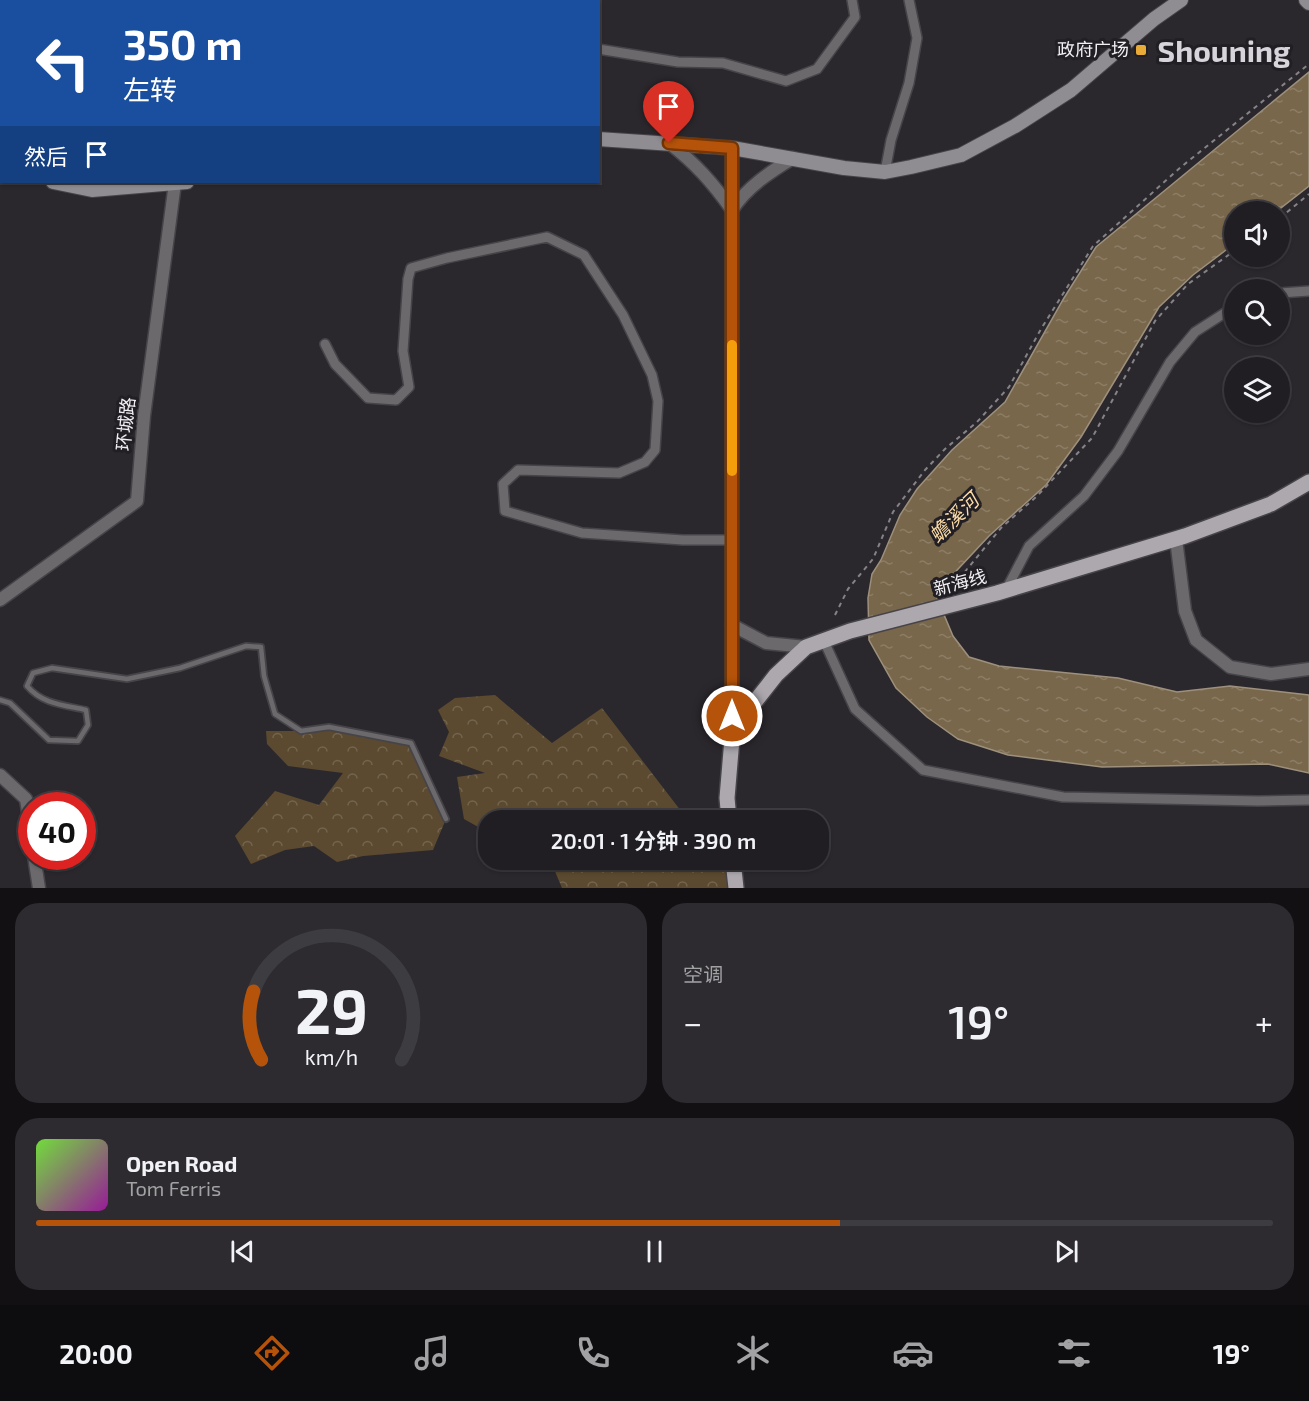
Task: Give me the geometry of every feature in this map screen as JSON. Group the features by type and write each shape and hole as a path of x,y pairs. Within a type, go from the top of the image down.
{"main road":[{"path":"1154,20 1165,0"},
{"path":"600,139 732,148 844,168 885,172 961,154 1015,126 1071,90 1181,0"},
{"path":"58,183 92,190 170,183"},
{"name":"新海线","path":"728,810 732,739 754,703 776,675 806,647 850,631 970,601 1176,539 1271,504 1309,482"},
{"path":"734,870 736,888"}],"street":[{"path":"600,49 678,62 723,63 786,81 817,69 855,17 852,0"},
{"path":"885,172 891,140 909,83 917,38 909,0"},
{"path":"669,143 705,173 732,210"},
{"path":"732,148 732,739"},
{"path":"732,210 740,198 769,173 793,158"},
{"name":"环城路","path":"0,600 137,501 144,416 181,183"},
{"path":"325,344 335,364 368,398 396,400 410,387 403,351 408,279 411,268 447,258 548,237 584,255 623,315 652,375 658,401 655,450 645,462 619,473 519,471 503,484 505,511 582,533 682,540 732,540"},
{"path":"1290,292 1309,291"},
{"path":"1006,590 1029,546 1084,496 1118,451 1170,362 1195,332 1224,313"},
{"path":"1176,539 1185,611 1196,640 1230,667 1271,674 1309,669"},
{"path":"732,625 766,643 806,647"},
{"path":"824,641 855,709 923,770 1063,797 1309,800"},
{"path":"0,775 18,792"},
{"path":"36,870 39,888"}],"lane":[{"path":"0,699 10,703 49,740 78,741 88,725 86,710 51,703 33,694 27,686 33,673 52,668 127,680 180,668 246,646 261,647 264,676 275,714 300,731 329,727 411,743 447,819"}],"path":[{"path":"835,615 848,589 873,559 893,512 925,470 945,449 978,422 1009,387 1041,329 1093,246 1181,167 1309,64"},
{"path":"1290,210 1309,194"},
{"path":"959,579 1001,528 1037,496 1092,438 1155,321 1188,284 1224,258"}],"green space":[{"path":"495,695 552,743 602,708 680,810 478,810 478,827 464,819 457,777 485,773 439,756 449,732 438,710 455,698"},
{"path":"329,727 411,743 446,819 433,850 363,856 337,862 314,846 285,850 251,864 235,836 275,791 319,805 343,773 288,766 267,744 266,731 301,731"},
{"path":"554,870 734,870 736,888 562,888"}],"water":[{"name":"蟾溪河","path":"1309,72 1309,186 1290,201 1224,201 1224,252 1193,275 1159,307 1081,437 1046,485 989,536 945,583 937,598 953,636 969,657 999,666 1118,678 1177,692 1230,686 1309,695 1309,773 1268,764 1102,767 1008,755 958,739 927,717 896,688 869,640 868,598 872,574 881,560 900,515 917,489 952,450 1005,402 1096,247"}],"slow traffic":[{"path":"732,345 732,471"}],"place":[{"name":"政府广场","path":"1141,50"}],"district":[{"name":"Shouning","path":"1224,52"}],"route":[{"path":"669,143 732,148 732,716"}]}
